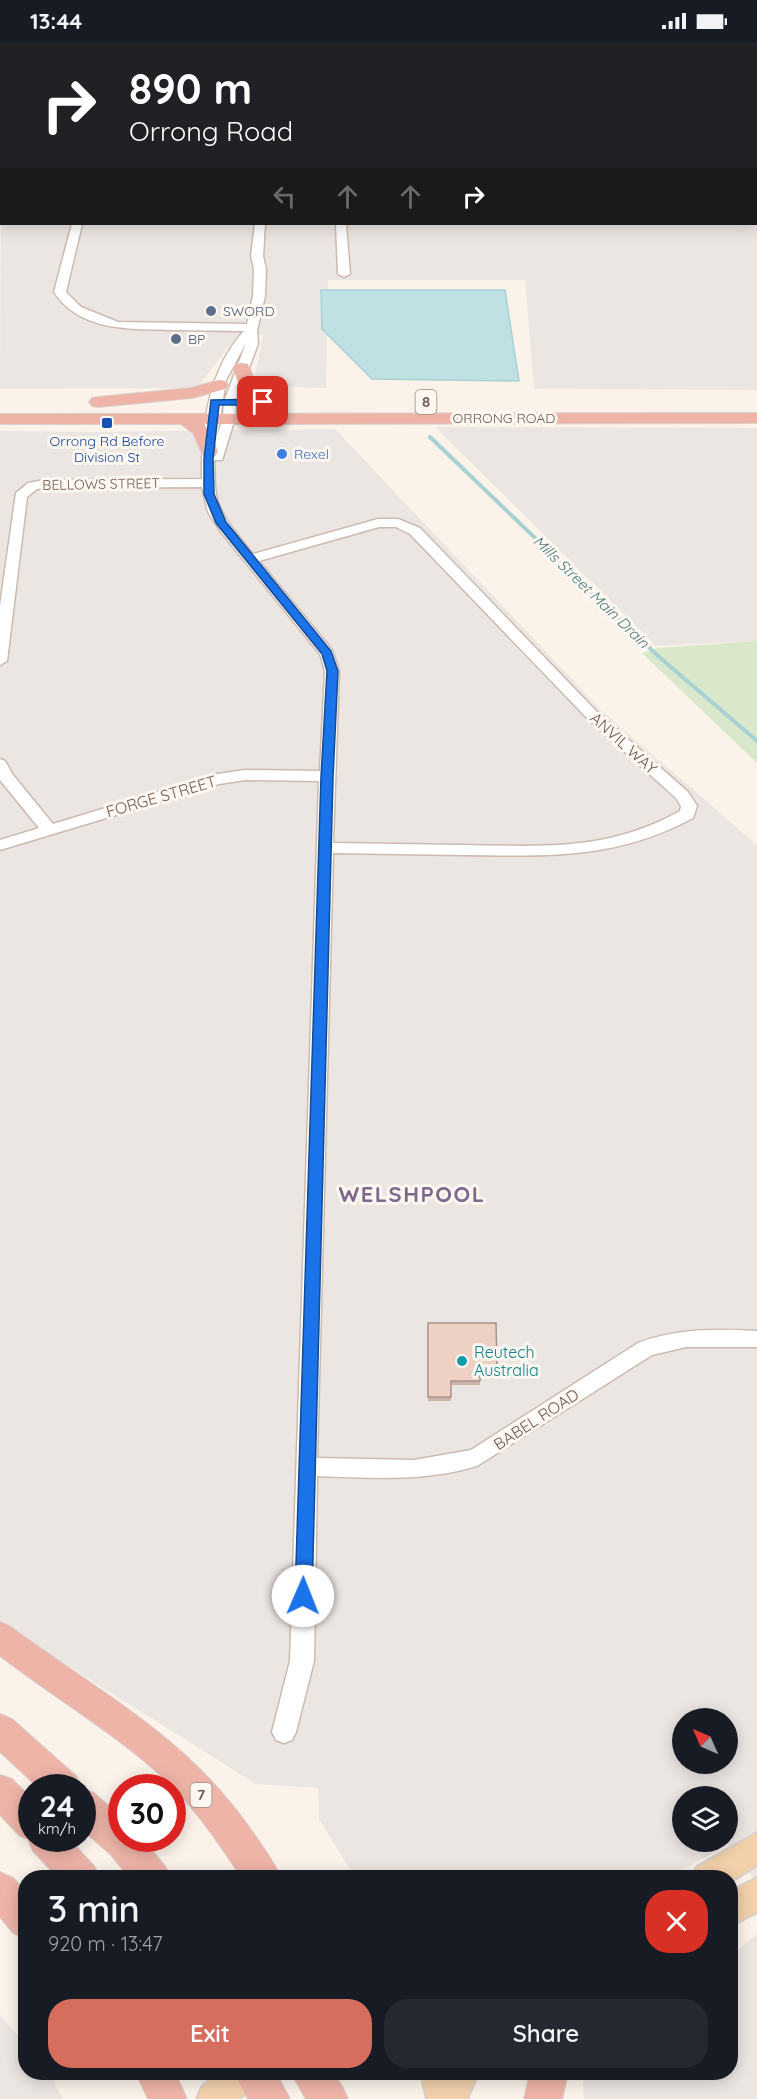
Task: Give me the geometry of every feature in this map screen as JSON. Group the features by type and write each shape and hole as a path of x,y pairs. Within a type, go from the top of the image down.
{"highway":[{"path":"242,368 251,394 263,402"},
{"name":"ORRONG ROAD","path":"23,402 757,418"},
{"name":"ORRONG ROAD","path":"0,419 180,418 221,405 263,402 757,403"},
{"path":"180,418 192,423 202,432 209,452"},
{"name":"7","path":"0,1637 124,1726 180,1770 233,1834 258,1870"},
{"path":"0,1730 49,1774"},
{"path":"0,1791 18,1810"},
{"path":"96,1818 146,1870"},
{"path":"57,1852 74,1870"},
{"path":"0,1890 18,1911"},
{"path":"158,2080 168,2099"},
{"path":"257,2080 271,2099"},
{"path":"315,2080 329,2099"},
{"path":"543,2099 547,2080"}],"main road":[{"path":"721,1870 757,1848"},
{"path":"738,1905 757,1894"},
{"path":"214,2099 235,2080"},
{"path":"441,2080 444,2099"},
{"path":"450,2099 458,2080"}],"street":[{"path":"76,225 60,292 65,301 73,306 100,320 118,325 252,330"},
{"path":"209,477 221,405 242,368 252,344 252,330 259,296 260,269 257,256 260,225"},
{"path":"341,225 344,274"},
{"path":"252,330 240,343 209,452 209,477 215,512 221,523 327,653 331,662 302,1661 284,1732"},
{"name":"BELLOWS STREET","path":"0,661 21,496 27,489 51,483 209,477"},
{"name":"ANVIL WAY","path":"251,559 378,523 388,521 407,525 456,572 591,714 682,795 689,806 687,814 675,822 623,843 578,851 325,848"},
{"path":"0,764 6,777 49,829"},
{"name":"FORGE STREET","path":"0,845 217,779 245,775 327,777"},
{"name":"BABEL ROAD","path":"306,1467 434,1469 455,1465 477,1457 645,1349 660,1342 680,1338 757,1339"}],"shaded area":[{"path":"1,225 757,225 757,390 534,389 525,280 328,280 326,388 253,386 263,335 237,336 197,388 0,389"},
{"path":"435,427 757,428 757,641 656,646"},
{"path":"335,429 601,710 757,845 757,1883 733,1852 738,1852 738,1786 672,1786 672,1852 715,1852 682,1870 350,1870 319,1819 318,1788 256,1784 0,1623 0,431"},
{"path":"757,1934 757,2099 584,2099 585,2080 738,2080 738,1949"},
{"path":"0,2015 18,2036 18,2080 53,2080 63,2099 0,2099"}],"green space":[{"path":"757,641 757,763 642,653 658,648"}],"water":[{"path":"321,290 505,290 519,381 372,379 322,329"}],"building":[{"name":"Reutech Australia","path":"428,1323 496,1323 497,1367 480,1367 480,1381 451,1381 451,1397 428,1397"}],"waterway":[{"name":"Mills Street Main Drain","path":"430,437 658,656 757,741"}],"place":[{"name":"SWORD","path":"211,311"},
{"name":"BP","path":"176,339"},
{"name":"Orrong Rd Before Division St","path":"107,423"},
{"name":"Rexel","path":"282,454"},
{"name":"Reutech Australia","path":"462,1361"}],"district":[{"name":"WELSHPOOL","path":"412,1194"}],"route":[{"path":"263,402 215,402 208,459 209,494 221,523 327,653 332,671 303,1596"}]}
